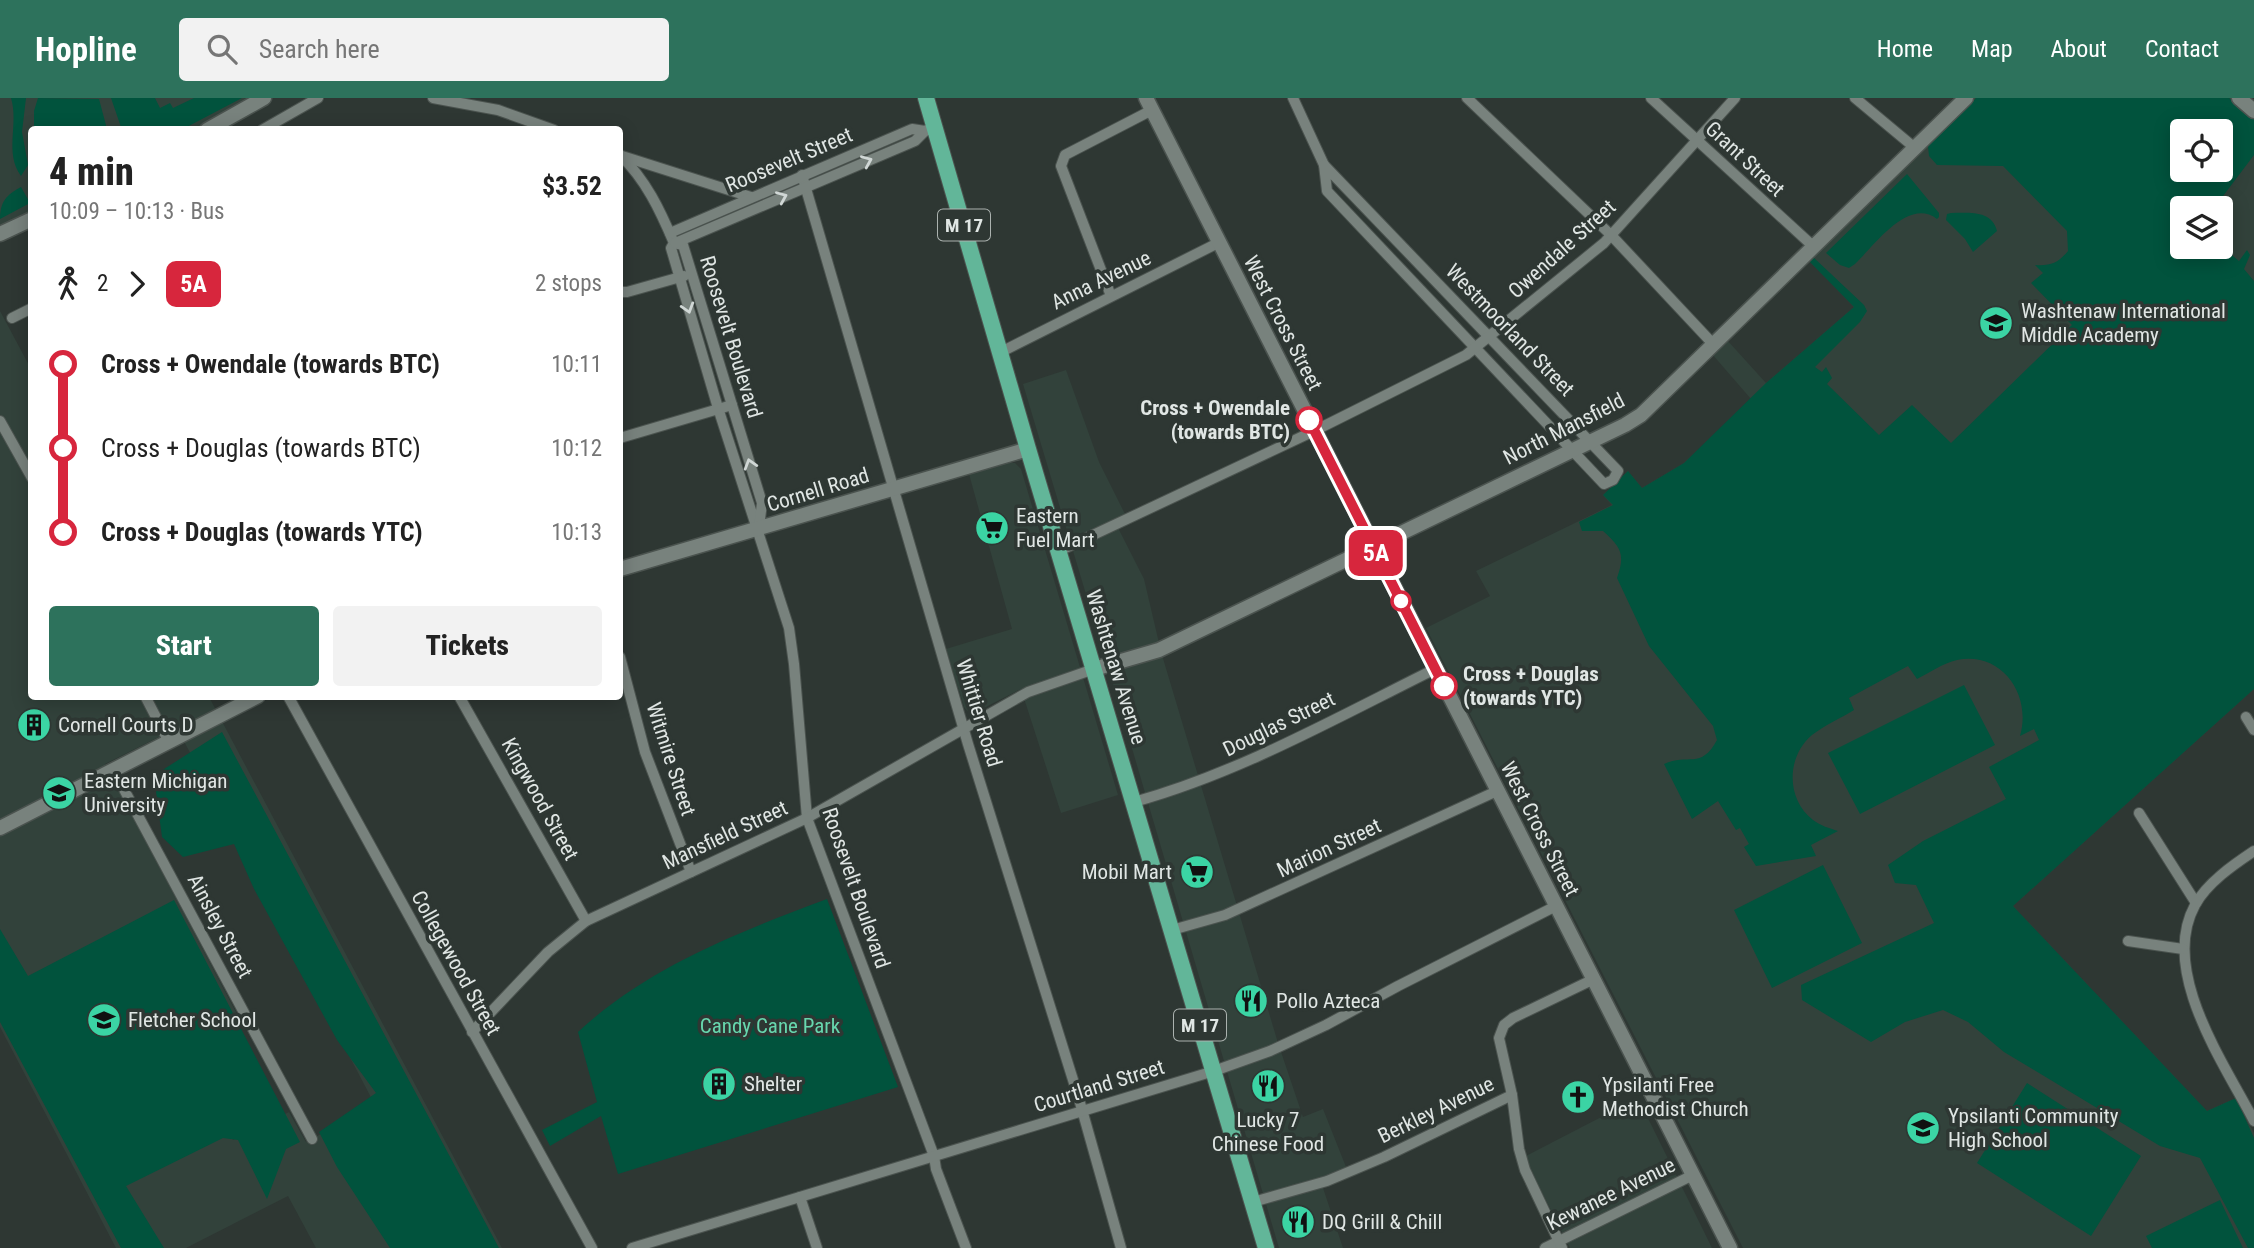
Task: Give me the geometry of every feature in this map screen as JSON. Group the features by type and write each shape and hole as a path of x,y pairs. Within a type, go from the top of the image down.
{"main road":[{"name":"Washtenaw Avenue","path":"926,98 930,130 1001,352 1266,1248"}],"street":[{"path":"214,126 264,98"},
{"path":"271,126 318,98"},
{"path":"433,98 498,110 543,126"},
{"name":"Westmoorland Street","path":"1293,98 1324,165 1327,191 1604,484 1613,480 1618,471 1324,165"},
{"path":"1467,98 1611,235 1714,345"},
{"name":"Grant Street","path":"1651,98 1814,247"},
{"name":"Owendale Street","path":"1059,551 1431,374 1475,348 1611,235 1735,98"},
{"path":"1855,98 1915,148"},
{"name":"North Mansfield","path":"1094,670 1159,650 1640,415 1966,98"},
{"path":"2239,98 2254,111"},
{"path":"1111,296 1061,166 1065,155 1149,104"},
{"name":"West Cross Street","path":"1149,104 1730,1248"},
{"name":"Roosevelt Street","path":"672,238 751,197 802,175 912,129 930,130"},
{"name":"Roosevelt Street","path":"672,238 687,240 915,141 930,130"},
{"path":"623,156 751,197 756,208"},
{"name":"Roosevelt Boulevard","path":"623,158 647,186 672,238 671,248 718,408 789,628 807,818 966,1248"},
{"name":"Whittier Road","path":"802,175 964,728 1083,1112 1121,1248"},
{"path":"0,234 28,221"},
{"name":"Roosevelt Boulevard","path":"672,238 683,245 762,503 758,530"},
{"name":"Anna Avenue","path":"1001,352 1218,243"},
{"path":"623,291 691,274"},
{"path":"12,318 28,310"},
{"path":"623,437 732,405"},
{"path":"0,421 28,471"},
{"name":"Cornell Road","path":"623,568 1028,449"},
{"name":"Witmire Street","path":"623,668 645,752 691,872"},
{"name":"Douglas Street","path":"1134,802 1220,774 1435,669"},
{"name":"Mansfield Street","path":"472,1032 548,953 586,921 807,818 1035,689 1094,670"},
{"path":"147,700 169,742"},
{"path":"0,828 250,700"},
{"name":"Collegewood Street","path":"290,700 592,1248"},
{"name":"Kingwood Street","path":"461,700 586,921"},
{"path":"2246,717 2254,730"},
{"name":"Ainsley Street","path":"113,769 312,1139"},
{"name":"Marion Street","path":"1172,930 1225,915 1497,791"},
{"path":"2139,813 2196,903"},
{"path":"2254,850 2233,865 2196,903 2190,916 2183,949 2186,979 2194,1003 2254,1121"},
{"name":"Courtland Street","path":"632,1248 1214,1072 1326,1026 1556,906"},
{"path":"2128,941 2183,949"},
{"name":"Berkley Avenue","path":"1253,1202 1298,1191 1334,1178 1512,1095 1499,1038 1504,1025 1513,1018 1594,979"},
{"path":"1512,1095 1522,1159 1560,1245"},
{"name":"Kewanee Avenue","path":"1545,1248 1560,1245 1693,1175"},
{"path":"800,1197 817,1248"}],"shaded area":[{"path":"0,98 251,98 200,126 28,126 28,214 0,228"},
{"name":"Ypsilanti Community High School","path":"1974,98 2229,98 2254,119 2254,689 2013,906 2207,1111 2236,1098 2254,1133 2254,1248 1743,1248 1426,628 1490,596 1476,571 1612,505 1603,495 1628,471 1642,488 1684,463 1751,399 1712,354 1727,340 1766,383 1854,307 1808,260"},
{"name":"Eastern Michigan University","path":"0,311 28,363 28,700 211,700 502,1248 316,1248 288,1196 186,1248 116,1248 0,1027","holes":["177,728 375,1105 306,1142 289,1112 233,1140 181,1044 237,1014 105,764"]},
{"path":"1066,370 1099,462 1125,514 1114,520 1144,579 1159,643 1110,657 1103,651 1023,384"},
{"path":"1015,463 1021,469 1118,795 1061,813 1021,689 969,713 964,707 946,649 1012,629 969,474"},
{"path":"1162,655 1278,1043 1303,1117 1323,1109 1348,1172 1321,1182 1343,1248 1279,1248 1111,677 1118,669"},
{"path":"1638,1098 1712,1248 1570,1248 1524,1157"}],"green space":[{"path":"11,98 26,98 22,132 28,165 21,176 13,158 14,118"},
{"path":"38,98 99,99 106,126 34,126 34,111"},
{"path":"111,98 155,98 160,108 170,103 173,108 194,98 242,98 189,126 121,126"},
{"path":"1976,98 2229,98 2254,119 2254,155 2223,196 2170,196 2170,259 2233,259 2233,256 2239,261 2247,250 2250,255 2244,269 2254,281 2254,689 2013,906 2207,1111 2236,1098 2254,1138 2254,1248 2248,1248 2200,1158 2160,1146 2004,1052 1968,1022 1943,1010 1905,1022 1871,1042 1802,1000 1801,985 1934,923 1916,885 1895,883 1888,865 1923,841 2006,799 1989,767 2039,740 2034,729 2020,736 2022,706 2010,679 1988,662 1957,660 1917,679 1908,666 1849,698 1854,710 1817,731 1803,744 1797,755 1793,778 1794,790 1804,811 1816,822 1838,831 1811,845 1816,856 1756,866 1744,847 1749,844 1740,828 1736,830 1718,801 1692,819 1664,764 1705,755 1717,740 1713,726 1649,646 1617,578 1621,563 1618,547 1603,531 1582,531 1579,522 1613,505 1603,495 1628,471 1642,488 1684,463 1766,383 1854,307 1808,260 1812,256 1864,305 1867,311 1860,322 1815,367 1822,372 1826,367 1832,378 1827,384 1879,435 1912,405 1951,443 2072,325 2031,283 2043,273 2035,265 2054,263 2068,251 2067,231 2003,166 1937,165 1929,156 1928,146"},
{"path":"1907,174 1939,213 1937,219 1926,214 1915,214 1904,219 1849,268 1840,265 1826,253"},
{"path":"21,187 28,204 0,219 1,208 11,193"},
{"path":"1947,214 1985,216 1997,231 1973,252 1965,239 1946,220"},
{"path":"1964,685 1995,745 1860,814 1828,753"},
{"path":"222,732 499,1248 390,1248 337,1167 319,1132 376,1093 337,1040 254,889 234,844 183,857 162,837 155,784 161,771"},
{"path":"1823,865 1862,943 1772,988 1734,910"},
{"name":"Candy Cane Park","path":"827,899 898,1087 618,1174 601,1116 550,1146 542,1130 597,1102 578,1032 634,988 664,970 728,938"},
{"name":"Fletcher School","path":"174,900 300,1142 286,1149 267,1199 238,1140 223,1138 126,1186 164,1248 121,1248 0,1022 0,929 28,976"},
{"path":"2027,1083 2141,1156 2091,1236 1977,1163"},
{"path":"2220,1200 2243,1248 2152,1248 2146,1236"}],"bus line":[{"name":"5A","path":"1309,420 1444,686"}],"place":[{"name":"Washtenaw International Middle Academy","path":"1996,323"},
{"name":"Cross + Owendale (towards BTC)","path":"1309,420"},
{"name":"Eastern Fuel Mart","path":"992,528"},
{"name":"Cross + Douglas (towards YTC)","path":"1444,686"},
{"name":"Cornell Courts D","path":"34,725"},
{"name":"Eastern Michigan University","path":"59,793"},
{"name":"Mobil Mart","path":"1197,872"},
{"name":"Pollo Azteca","path":"1251,1001"},
{"name":"Fletcher School","path":"104,1020"},
{"name":"Shelter","path":"719,1084"},
{"name":"Lucky 7 Chinese Food","path":"1268,1086"},
{"name":"Ypsilanti Free Methodist Church","path":"1578,1097"},
{"name":"Ypsilanti Community High School","path":"1923,1128"},
{"name":"DQ Grill & Chill","path":"1298,1222"}]}
